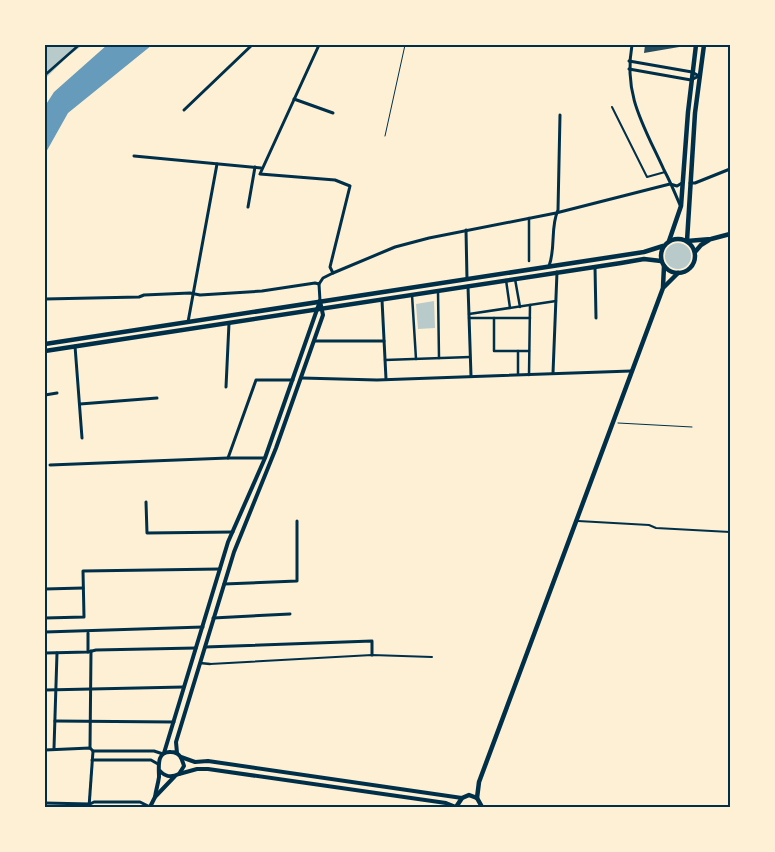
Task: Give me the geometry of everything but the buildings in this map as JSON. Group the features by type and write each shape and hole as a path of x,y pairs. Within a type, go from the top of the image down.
{"main road":[{"path":"477,798 478,786 663,288 660,253 669,241 681,206 688,112 696,45"},
{"path":"45,351 595,266 644,260 662,264 670,271 683,272 692,266 695,259 695,252 687,241 699,76 704,45"},
{"path":"669,241 678,238 687,241 730,234"},
{"path":"695,252 710,238"},
{"path":"45,344 650,251 664,246"},
{"path":"663,288 678,273"},
{"path":"456,807 462,798 469,795 478,786"},
{"path":"469,795 477,798 483,807"}],"street":[{"path":"45,75 79,45"},
{"path":"184,110 252,45"},
{"path":"318,45 261,168 260,174 335,180 350,186 330,267 333,273"},
{"path":"632,45 629,61 630,89 639,117 681,206"},
{"path":"629,61 692,72 699,76"},
{"path":"629,68 691,80 699,76"},
{"path":"294,99 333,113"},
{"path":"549,266 553,258 560,115"},
{"path":"134,156 261,168"},
{"path":"188,322 217,164"},
{"path":"248,206 254,167"},
{"path":"690,183 695,183 730,169"},
{"path":"155,797 159,759 164,754 175,722 228,542 265,458 319,309 319,284 323,278 395,247 466,230 556,213 670,184 677,186 683,183"},
{"path":"529,218 529,261"},
{"path":"466,230 468,279"},
{"path":"553,258 558,265"},
{"path":"595,266 596,318"},
{"path":"553,373 558,272"},
{"path":"515,279 520,307"},
{"path":"506,280 510,308"},
{"path":"45,299 200,295 262,291 319,284"},
{"path":"468,286 471,376"},
{"path":"438,291 439,358"},
{"path":"412,295 416,359"},
{"path":"382,299 386,379"},
{"path":"469,316 556,301"},
{"path":"529,374 530,305"},
{"path":"177,753 176,742 224,584 241,534 276,448 315,341 323,316 319,309"},
{"path":"469,316 530,318"},
{"path":"494,318 494,351 530,351"},
{"path":"226,387 229,323"},
{"path":"315,341 384,341"},
{"path":"75,346 82,438"},
{"path":"518,351 518,375"},
{"path":"385,360 470,357"},
{"path":"228,458 256,380 293,380 302,378 377,380 631,371"},
{"path":"45,395 56,394"},
{"path":"80,404 157,398"},
{"path":"50,465 265,458"},
{"path":"146,502 147,533 233,532 241,534"},
{"path":"216,584 297,581 297,520"},
{"path":"228,542 237,546"},
{"path":"45,618 84,617 83,571 221,568"},
{"path":"45,589 83,588"},
{"path":"206,617 290,614"},
{"path":"45,632 203,627"},
{"path":"88,633 92,760 90,806"},
{"path":"45,653 372,642 372,655"},
{"path":"54,748 57,653"},
{"path":"200,663 210,664"},
{"path":"45,690 185,687 192,690"},
{"path":"55,721 175,722"},
{"path":"45,750 54,748 154,751 164,754 171,752 194,762 208,761 462,798"},
{"path":"45,803 51,805 90,806 94,802 140,802 150,807 155,797 184,766 181,757"},
{"path":"92,760 151,760 159,767 163,774 169,777 198,769 208,769 446,803 456,807"}],"lane":[{"path":"612,107 647,177 666,172"},
{"path":"575,521 730,532"},
{"path":"205,665 372,655 432,656"}],"path":[{"path":"385,136 405,45"},
{"path":"612,423 692,427"}],"shaded area":[{"path":"45,45 83,45 68,56 45,79"},
{"path":"678,243 687,247 691,256 687,265 678,269 669,265 665,256 669,247"},
{"path":"434,301 435,328 418,329 416,304"}],"water":[{"path":"107,45 152,45 68,113 45,154 45,106 54,92"}]}
